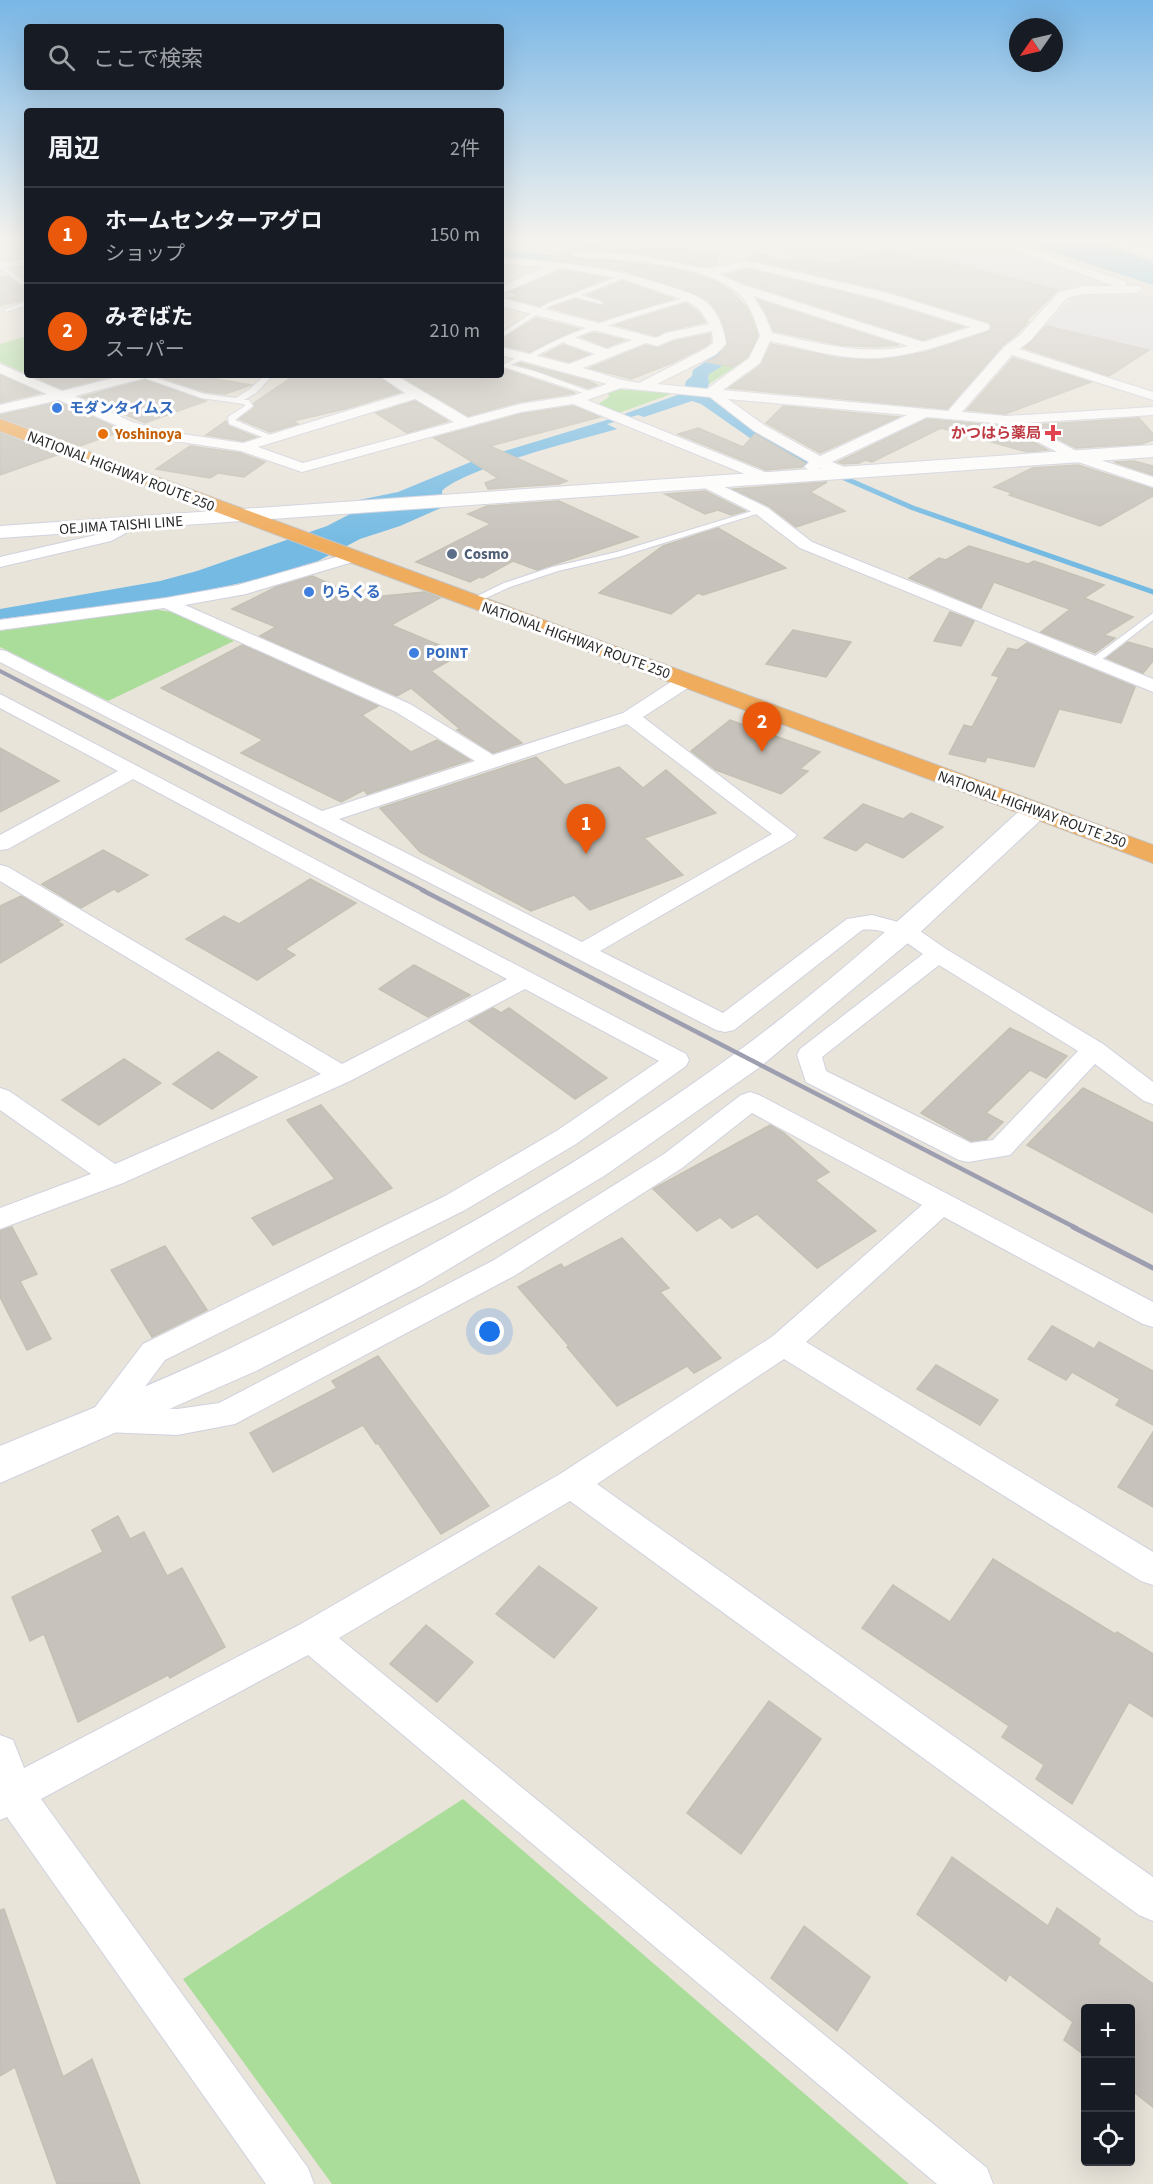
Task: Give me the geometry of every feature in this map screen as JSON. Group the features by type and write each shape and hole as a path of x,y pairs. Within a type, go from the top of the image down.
{"highway":[{"name":"NATIONAL HIGHWAY ROUTE 250","path":"0,425 350,558 687,680 1153,855"}],"street":[{"path":"574,342 607,354"},
{"path":"570,368 638,342"},
{"path":"641,387 710,352 720,342"},
{"path":"712,392 756,360 764,342"},
{"path":"795,342 829,349 875,354 943,342"},
{"path":"912,342 925,346"},
{"path":"953,414 1009,350 1020,342"},
{"path":"1009,350 1153,396"},
{"path":"504,352 570,368 620,384 641,387 1006,420 1153,411"},
{"path":"0,368 127,424 168,436 244,447 302,468 520,408 574,400 620,384"},
{"path":"0,409 130,378"},
{"path":"390,378 466,423"},
{"path":"1137,390 1153,380"},
{"path":"712,392 736,415 804,456 810,471 927,412"},
{"path":"244,447 416,394"},
{"path":"574,400 616,419 638,425 767,478"},
{"path":"1006,420 1077,457 1153,482"},
{"name":"OEJIMA TAISHI LINE","path":"0,532 706,483 767,478 810,471 847,473 1153,451"},
{"path":"706,483 762,511 806,545 1153,686"},
{"path":"0,562 105,538 131,524"},
{"path":"0,625 166,603 240,590 350,558"},
{"path":"166,603 403,708 489,761"},
{"path":"0,655 724,1024 812,960 855,924 872,922 905,931 938,954 1094,1050 1153,1095"},
{"path":"321,818 489,761 630,717 687,680"},
{"path":"0,700 677,1060 567,1137 455,1203 154,1352 104,1419"},
{"path":"583,951 786,835 630,717"},
{"path":"0,844 133,771"},
{"path":"0,1465 242,1360 409,1275 592,1167 748,1059 905,931 1035,811"},
{"path":"0,872 341,1075"},
{"path":"938,954 809,1055 815,1076 968,1153 1001,1148 1094,1050"},
{"path":"0,1219 113,1176 341,1075 526,979"},
{"path":"0,1098 113,1176"},
{"path":"104,1419 177,1422 224,1415 504,1268 673,1161 750,1101 1153,1316"},
{"path":"7,1798 311,1636 571,1484 784,1344 942,1203"},
{"path":"784,1344 1153,1570"},
{"path":"571,1484 1153,1901"},
{"path":"311,1636 971,2184"},
{"path":"0,1752 7,1798 292,2184"}],"lane":[{"path":"563,342 505,366 535,373 589,394"},
{"path":"149,378 204,396 246,402 249,406 231,419 232,422 273,438"},
{"path":"237,401 253,391 266,378"},
{"path":"470,602 507,585 555,569 620,554 762,511"},
{"path":"1093,662 1153,616"}],"shaded area":[{"path":"1029,342 1153,342 1153,351 1115,343 1076,366 1027,348"}],"green space":[{"path":"24,342 24,372 0,362 0,344"},
{"path":"740,342 758,342 750,357 709,384 708,375 735,358"},
{"path":"612,389 674,393 616,414 596,406 610,396 603,391"},
{"path":"152,609 172,612 234,641 108,701 0,647 0,631"},
{"path":"463,1799 909,2184 332,2184 183,1979"}],"water":[{"path":"730,342 750,342 747,350 708,375 709,384 705,395 782,446 808,461 832,469 819,470 783,461 701,404 692,401 644,417 638,415 607,424 617,429 473,473 442,491 443,507 400,526 360,539 318,561 255,580 175,597 0,619 0,609 160,581 197,571 327,526 352,513 359,500 398,492 478,459 610,419 683,393 686,381 692,376 693,370 727,347"}],"building":[{"path":"504,342 551,342 530,352 504,346"},
{"path":"594,342 619,342 607,347"},
{"path":"673,342 711,342 672,363 631,379 590,368 646,345 658,348"},
{"path":"727,342 755,342 747,357 733,367 707,362 717,357"},
{"path":"825,342 889,342 899,345 874,347"},
{"path":"957,342 1007,342 947,409 729,388 761,365 771,344 838,358 879,360 927,352"},
{"path":"1030,342 1114,342 1149,350 1109,376 1024,348"},
{"path":"563,345 589,354 569,362 543,355"},
{"path":"1013,358 1091,382 1005,414 967,410"},
{"path":"521,363 597,385 588,388 517,364"},
{"path":"504,369 575,393 519,402 468,416 404,378 504,378"},
{"path":"0,375 40,393 0,403"},
{"path":"38,378 105,378 62,389"},
{"path":"163,378 211,378 251,385 225,394 206,392"},
{"path":"291,378 380,378 400,392 345,409 293,421 298,424 270,432 239,419 254,408 254,403"},
{"path":"145,380 206,401 145,423 82,397"},
{"path":"415,401 448,421 407,433 376,413"},
{"path":"59,402 123,431 80,446 0,417 0,415"},
{"path":"573,406 600,417 490,446 567,481 559,484 488,489 485,483 498,478 434,438 521,414"},
{"path":"783,406 899,417 820,453 766,423"},
{"path":"1139,418 1153,434 1153,440 1142,444 1076,448 1032,425"},
{"path":"927,419 1003,426 1048,450 1027,452 941,428 872,462 865,460 859,463 844,464 838,462"},
{"path":"226,421 228,426 256,437 243,441 206,435"},
{"path":"698,428 743,447 755,434 805,463 802,467 766,470 678,434"},
{"path":"0,433 57,455 0,475"},
{"path":"190,446 240,453 265,462 244,477 218,473 210,478 156,469"},
{"path":"1134,461 1153,466 1153,475 1114,462"},
{"path":"1078,465 1153,489 1153,496 1100,526 1009,495 1012,493 994,487 1032,468"},
{"path":"827,482 810,492 845,511 796,527 769,506 733,489"},
{"path":"705,491 745,511 731,515 718,510 705,514 665,494"},
{"path":"559,501 638,537 537,570 513,561 470,582 416,562 491,524 468,514 487,506"},
{"path":"718,528 786,568 703,595 698,593 671,614 599,593 663,546"},
{"path":"969,546 1028,564 1034,561 1104,585 1084,598 1133,617 1104,635 1115,638 1095,653 1041,632 1078,603 1069,609 994,582 981,608 909,578 939,558 946,560"},
{"path":"312,576 367,600 373,597 424,592 440,598 391,625 461,654 431,671 522,743 493,753 457,730 460,729 411,688 397,696 260,636 276,627 232,609 276,587"},
{"path":"950,612 974,621 961,646 934,641"},
{"path":"793,630 851,642 826,677 766,664"},
{"path":"1128,642 1153,649 1153,661 1143,673 1107,658"},
{"path":"1027,643 1135,687 1121,723 1059,709 1034,767 987,757 985,762 949,754 964,725 972,727 999,677 992,675 1008,648 1017,650"},
{"path":"242,645 378,706 362,715 411,752 437,740 470,760 367,794 364,790 341,802 241,753 263,740 161,688"},
{"path":"730,720 820,752 800,769 808,771 781,794 716,770 691,751"},
{"path":"0,748 59,781 0,812"},
{"path":"536,757 565,785 619,767 643,788 666,770 716,813 644,838 683,875 590,910 574,895 531,911 420,852 380,808"},
{"path":"863,804 903,819 911,813 943,827 903,858 866,842 856,851 824,838"},
{"path":"103,850 148,875 118,892 114,889 81,908 42,884"},
{"path":"310,879 356,903 285,949 295,955 257,980 186,939 224,916 239,924"},
{"path":"21,896 60,920 57,921 63,925 0,963 0,906"},
{"path":"414,965 470,995 428,1017 379,989"},
{"path":"493,1008 501,1013 509,1008 607,1078 575,1099 469,1021"},
{"path":"1010,1028 1067,1056 1046,1078 1030,1070 986,1113 1003,1122 986,1139 971,1141 921,1113"},
{"path":"218,1052 257,1077 212,1109 173,1084"},
{"path":"124,1059 161,1083 99,1125 62,1100"},
{"path":"1083,1088 1153,1123 1153,1213 1027,1145"},
{"path":"321,1105 392,1188 273,1245 252,1218 335,1179 287,1120"},
{"path":"770,1125 784,1133 829,1172 815,1180 876,1231 817,1268 757,1214 732,1228 720,1217 697,1231 653,1189"},
{"path":"12,1227 37,1274 20,1281 51,1339 27,1350 0,1297 0,1231"},
{"path":"622,1238 669,1288 660,1292 721,1358 694,1373 687,1366 617,1406 518,1287 561,1264 564,1268"},
{"path":"165,1246 207,1310 152,1337 111,1270"},
{"path":"1052,1326 1094,1349 1099,1342 1153,1371 1153,1425 1116,1405 1120,1399 1072,1372 1066,1380 1028,1359"},
{"path":"378,1356 489,1506 441,1534 363,1425 273,1472 250,1433 337,1388 332,1381"},
{"path":"936,1365 998,1400 980,1425 917,1389"},
{"path":"1153,1432 1153,1507 1118,1487"},
{"path":"118,1516 130,1539 144,1532 167,1576 182,1568 225,1647 170,1678 168,1675 78,1722 44,1634 30,1641 12,1597 103,1552 92,1530"},
{"path":"993,1559 1115,1634 1117,1632 1153,1654 1153,1717 1129,1702 1072,1804 1036,1779 1044,1765 1002,1737 1009,1726 862,1628 893,1585 950,1622"},
{"path":"539,1566 597,1608 554,1658 496,1614"},
{"path":"426,1625 473,1662 437,1702 390,1664"},
{"path":"769,1701 821,1739 741,1854 687,1813"},
{"path":"952,1857 1048,1926 1057,1908 1100,1939 1098,1944 1153,1984 1153,2107 1135,2093 1135,2004 1081,2004 1081,2052 1064,2040 1073,2022 1009,1974 1006,1981 917,1914"},
{"path":"4,1909 63,2077 92,2059 140,2184 57,2184 15,2067 0,2076 0,1910"},
{"path":"804,1926 870,1977 837,2031 771,1978"}],"waterway":[{"path":"835,474 913,508 1153,592"}],"railway":[{"path":"0,671 425,891"},
{"path":"422,890 1076,1228"},
{"path":"1073,1227 1153,1268"}],"place":[{"name":"モダンタイムス","path":"57,408"},
{"name":"かつはら薬局","path":"1053,433"},
{"name":"Yoshinoya","path":"103,434"},
{"name":"Cosmo","path":"452,554"},
{"name":"りらくる","path":"309,592"},
{"name":"POINT","path":"414,653"},
{"name":"みぞばた","path":"762,752"},
{"name":"ホームセンターアグロ","path":"586,854"}]}
